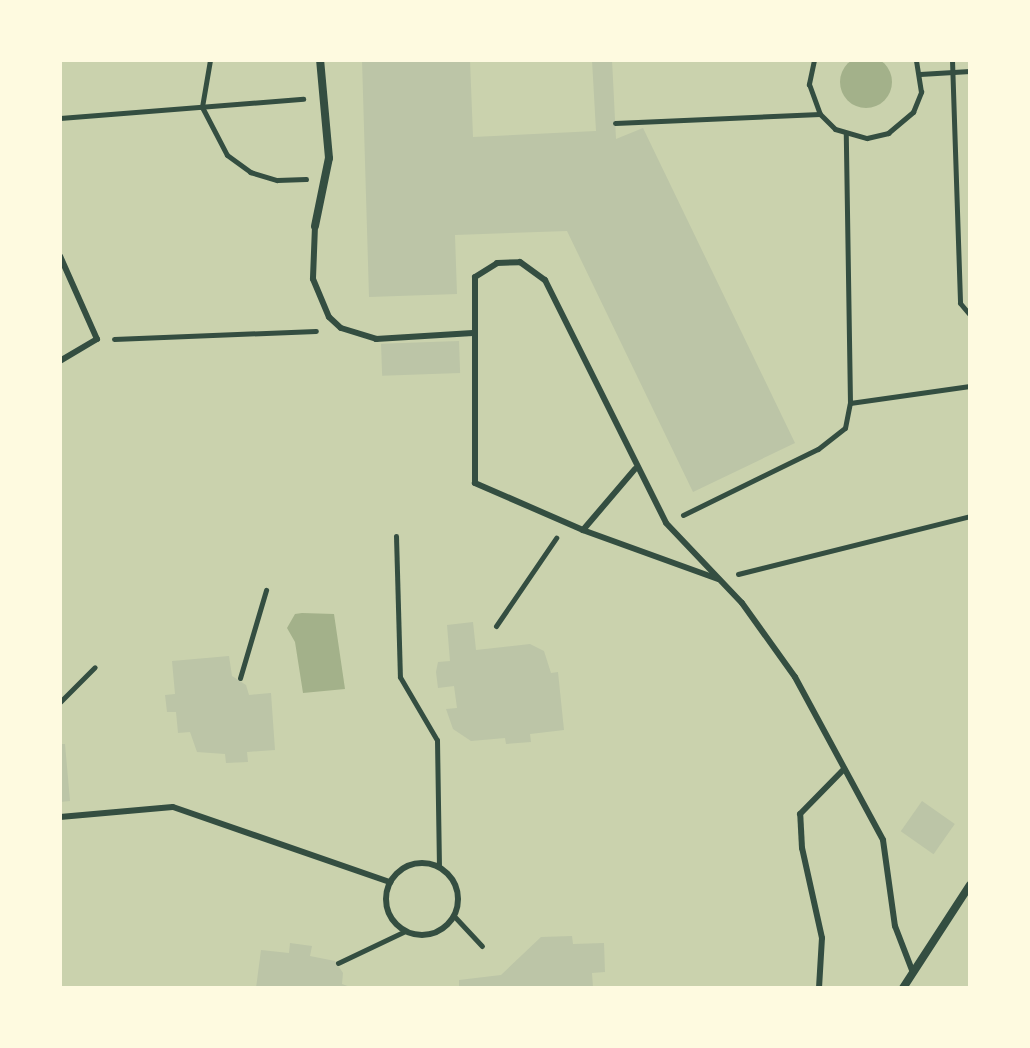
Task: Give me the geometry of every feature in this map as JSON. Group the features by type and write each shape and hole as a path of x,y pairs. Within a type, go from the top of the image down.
{"street":[{"path":"315,226 326,173 320,60"},
{"path":"903,988 970,885"}],"lane":[{"path":"315,226 313,279 329,317 341,328 376,339 473,333"},
{"path":"60,256 97,339 60,361"},
{"path":"718,579 583,530 475,483 475,277 497,263 520,262 545,280 635,469 666,523 742,603 795,677 883,840 895,926 912,970"},
{"path":"583,530 635,469"},
{"path":"819,988 822,938 802,848 800,814 844,769"},
{"path":"60,817 173,807 390,882"},
{"path":"412,864 439,867 452,877 457,889 454,916 433,933 405,931 387,909 390,882 412,864"}],"path":[{"path":"210,60 202,107 227,155 250,172 277,180 326,173"},
{"path":"814,60 809,84 820,114 846,134 867,138 898,128 918,102 920,74 916,60"},
{"path":"952,60 960,303 970,315"},
{"path":"920,74 970,71"},
{"path":"60,118 324,98"},
{"path":"615,123 820,114"},
{"path":"666,523 818,449 845,428 850,403 846,134"},
{"path":"97,339 276,335 341,328"},
{"path":"850,403 970,386"},
{"path":"718,579 970,516"},
{"path":"496,626 566,523"},
{"path":"396,536 400,677 437,740 439,867"},
{"path":"240,678 266,590"},
{"path":"60,702 95,667"},
{"path":"454,916 482,946"},
{"path":"338,963 405,931"}],"shaded area":[{"path":"866,56 885,63 892,82 885,101 866,108 847,101 840,82 847,63"},
{"path":"60,60 970,60 970,988 60,988"},
{"path":"295,614 334,614 345,689 303,693 295,642 287,628"}],"building":[{"path":"362,60 470,60 473,137 596,131 592,60 612,60 616,139 643,128 795,443 693,492 567,231 455,235 457,294 369,297"},
{"path":"459,341 460,373 382,376 381,344"},
{"path":"473,622 476,650 530,644 544,651 551,673 558,672 564,730 530,734 531,742 506,744 505,738 471,741 453,729 446,709 457,708 454,686 438,688 436,672 438,662 450,661 447,625"},
{"path":"229,656 232,676 246,685 249,695 271,693 275,750 247,752 248,762 226,763 225,754 197,752 190,732 178,733 176,712 167,712 165,695 175,694 172,661"},
{"path":"60,744 65,744 70,801 60,802"},
{"path":"922,801 955,824 934,854 901,831"},
{"path":"572,936 573,944 604,943 605,972 592,973 593,988 459,988 459,980 501,975 541,937"},
{"path":"290,943 312,946 310,956 335,961 343,973 342,984 353,988 256,988 261,950 289,953"}]}
